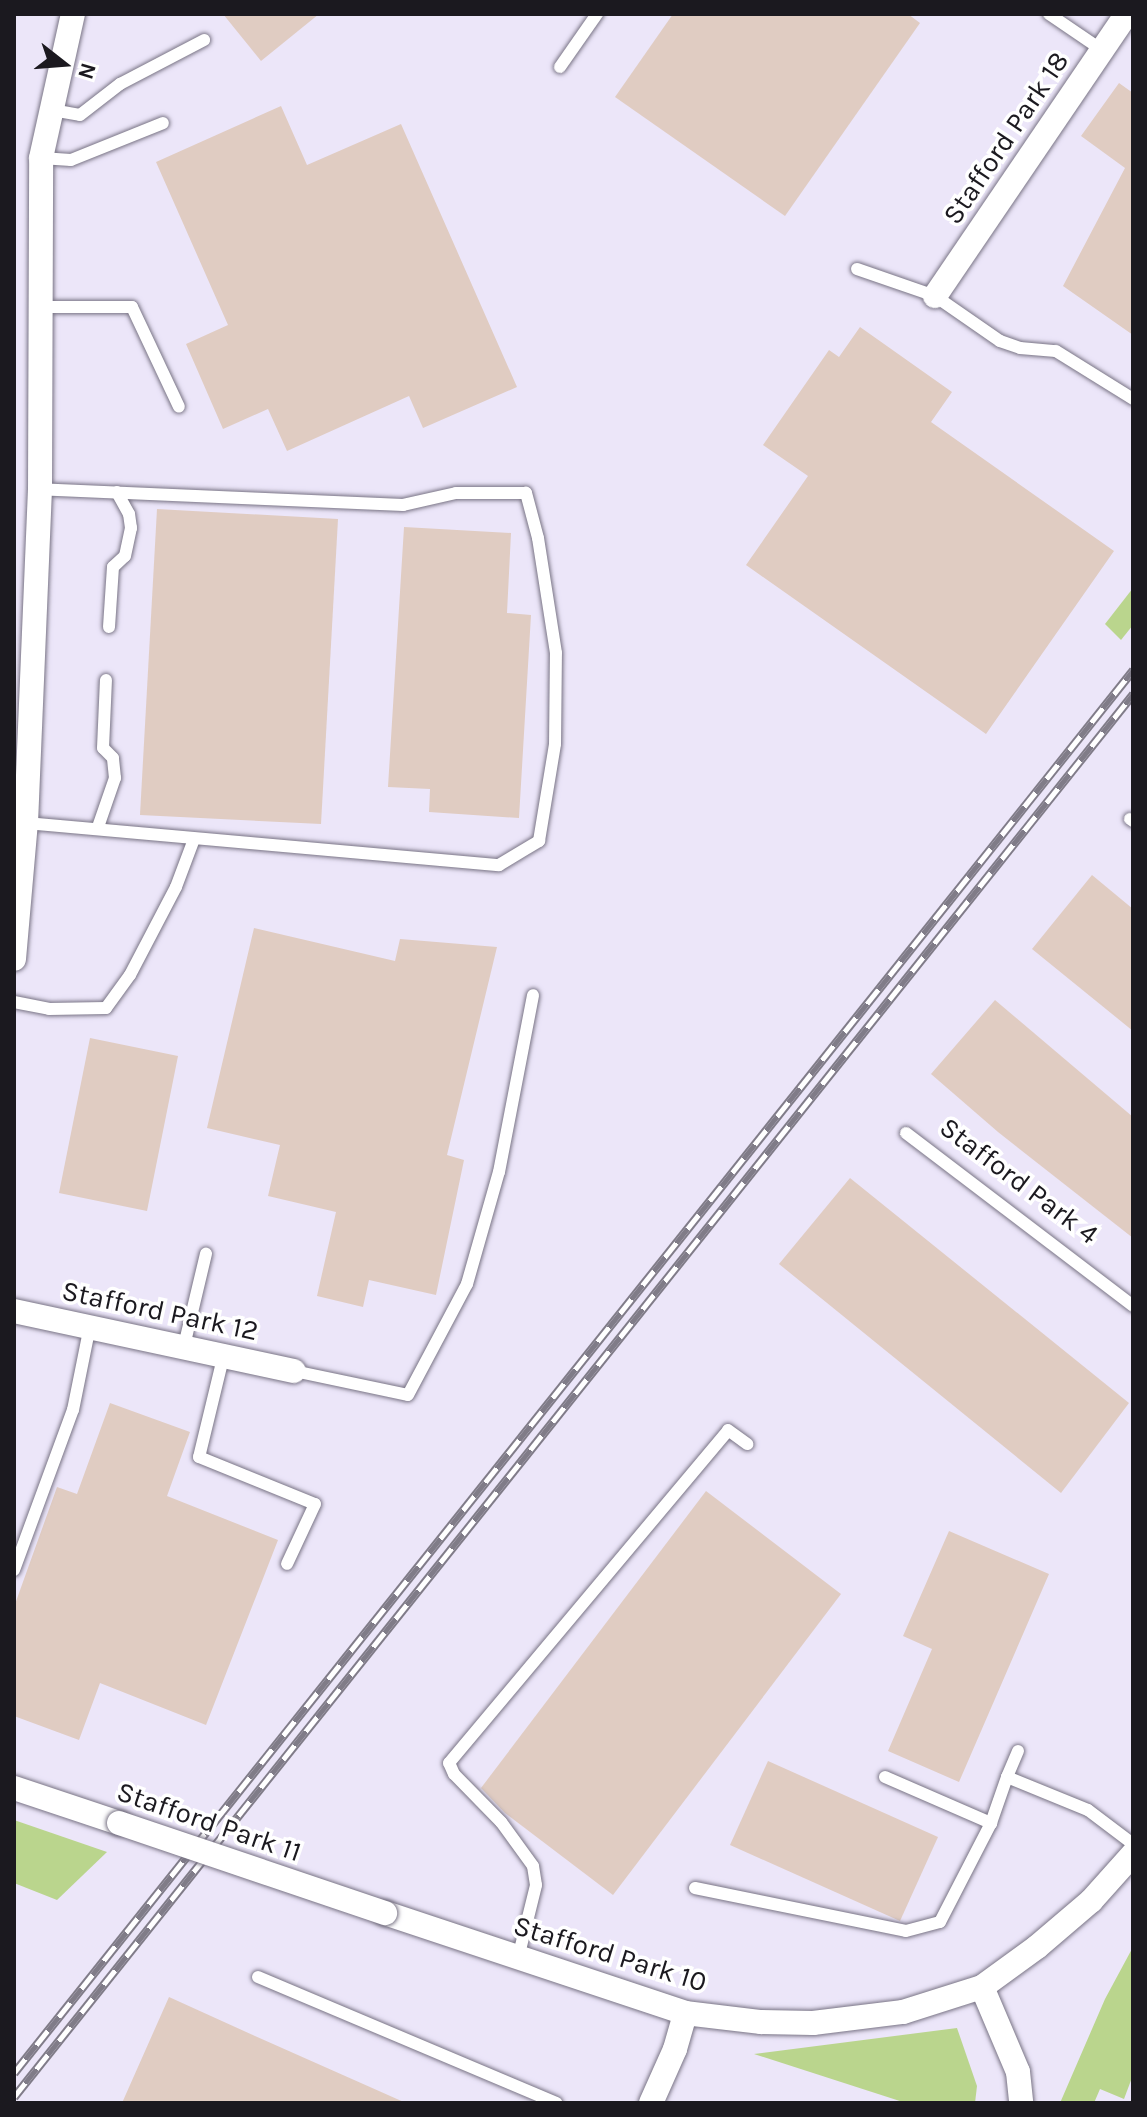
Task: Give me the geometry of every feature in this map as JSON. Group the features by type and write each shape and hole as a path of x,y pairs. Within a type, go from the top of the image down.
{"street":[{"path":"14,959 26,823 24,671 40,489 41,158 73,14"},
{"name":"Stafford Park 18","path":"935,296 1127,14"},
{"name":"Stafford Park 12","path":"14,1311 294,1371"},
{"name":"Stafford Park 11","path":"14,1788 385,1913"},
{"path":"1021,2103 1018,2072 982,1987 1037,1947 1091,1901 1133,1854"},
{"name":"Stafford Park 10","path":"385,1913 685,2013 761,2022 813,2023 903,2012 982,1987"},
{"path":"651,2103 675,2049 685,2013"}],"lane":[{"path":"560,67 597,14"},
{"path":"1049,14 1102,50"},
{"path":"52,110 80,115 120,84 204,40"},
{"path":"41,158 71,160 163,123"},
{"path":"857,269 935,296 1000,341 1020,348 1056,351 1133,399"},
{"path":"40,307 132,307 179,407"},
{"path":"26,823 499,865 539,841 555,744 556,653 538,538 526,493 456,493 403,505 40,489"},
{"path":"109,627 113,567 125,556 131,528 129,514 117,492"},
{"path":"98,827 115,778 113,758 103,748 106,680"},
{"path":"14,1002 49,1009 106,1008 130,975 176,887 194,839"},
{"path":"294,1371 408,1395 467,1284 499,1172 533,995"},
{"name":"Stafford Park 4","path":"906,1133 1133,1306"},
{"path":"184,1346 206,1254"},
{"path":"14,1570 73,1410 90,1326"},
{"path":"224,1354 199,1457 315,1504 287,1564"},
{"path":"518,1958 536,1885 533,1866 501,1822 454,1774 449,1763 728,1430 747,1444"},
{"path":"695,1888 906,1931 940,1922 991,1823 1018,1751"},
{"path":"885,1777 991,1823"},
{"path":"1007,1777 1088,1810 1133,1844"},
{"path":"258,1977 557,2103"}],"green space":[{"path":"1133,588 1133,625 1121,640 1105,624"},
{"path":"14,1820 107,1852 57,1900 14,1883"},
{"path":"1133,1947 1133,2075 1124,2099 1100,2089 1094,2103 1060,2103 1105,1999"},
{"path":"957,2028 977,2086 975,2103 906,2103 754,2054"}],"building":[{"path":"223,14 319,14 261,61"},
{"path":"673,14 908,14 920,23 785,216 615,97"},
{"path":"1119,83 1133,93 1133,335 1063,286 1125,168 1081,136"},
{"path":"281,106 307,165 401,124 517,387 423,428 409,396 287,451 268,409 223,429 186,344 228,325 156,162"},
{"path":"860,327 952,392 931,422 1114,551 986,734 746,565 808,476 763,445 829,350 839,357"},
{"path":"157,509 338,519 321,824 140,815"},
{"path":"404,527 511,533 507,613 531,615 519,818 429,812 430,789 388,787"},
{"path":"1092,875 1133,909 1133,1031 1032,949"},
{"path":"254,928 395,961 400,939 497,947 447,1155 464,1160 436,1295 369,1280 363,1307 317,1296 336,1212 268,1196 280,1145 207,1128"},
{"path":"995,1000 1133,1117 1133,1238 998,1132 931,1074"},
{"path":"90,1038 178,1056 147,1211 59,1193"},
{"path":"850,1178 1129,1403 1061,1493 779,1264"},
{"path":"110,1403 190,1432 167,1496 278,1540 206,1725 100,1683 79,1740 14,1716 14,1607 57,1487 77,1494"},
{"path":"706,1491 841,1594 613,1895 505,1813 481,1788"},
{"path":"949,1531 1049,1574 959,1782 888,1751 932,1649 903,1636"},
{"path":"768,1761 938,1837 900,1921 730,1845"},
{"path":"169,1997 255,2036 406,2103 122,2103"}],"railway":[{"path":"14,2073 1133,670"},
{"path":"14,2097 1133,694"}]}
